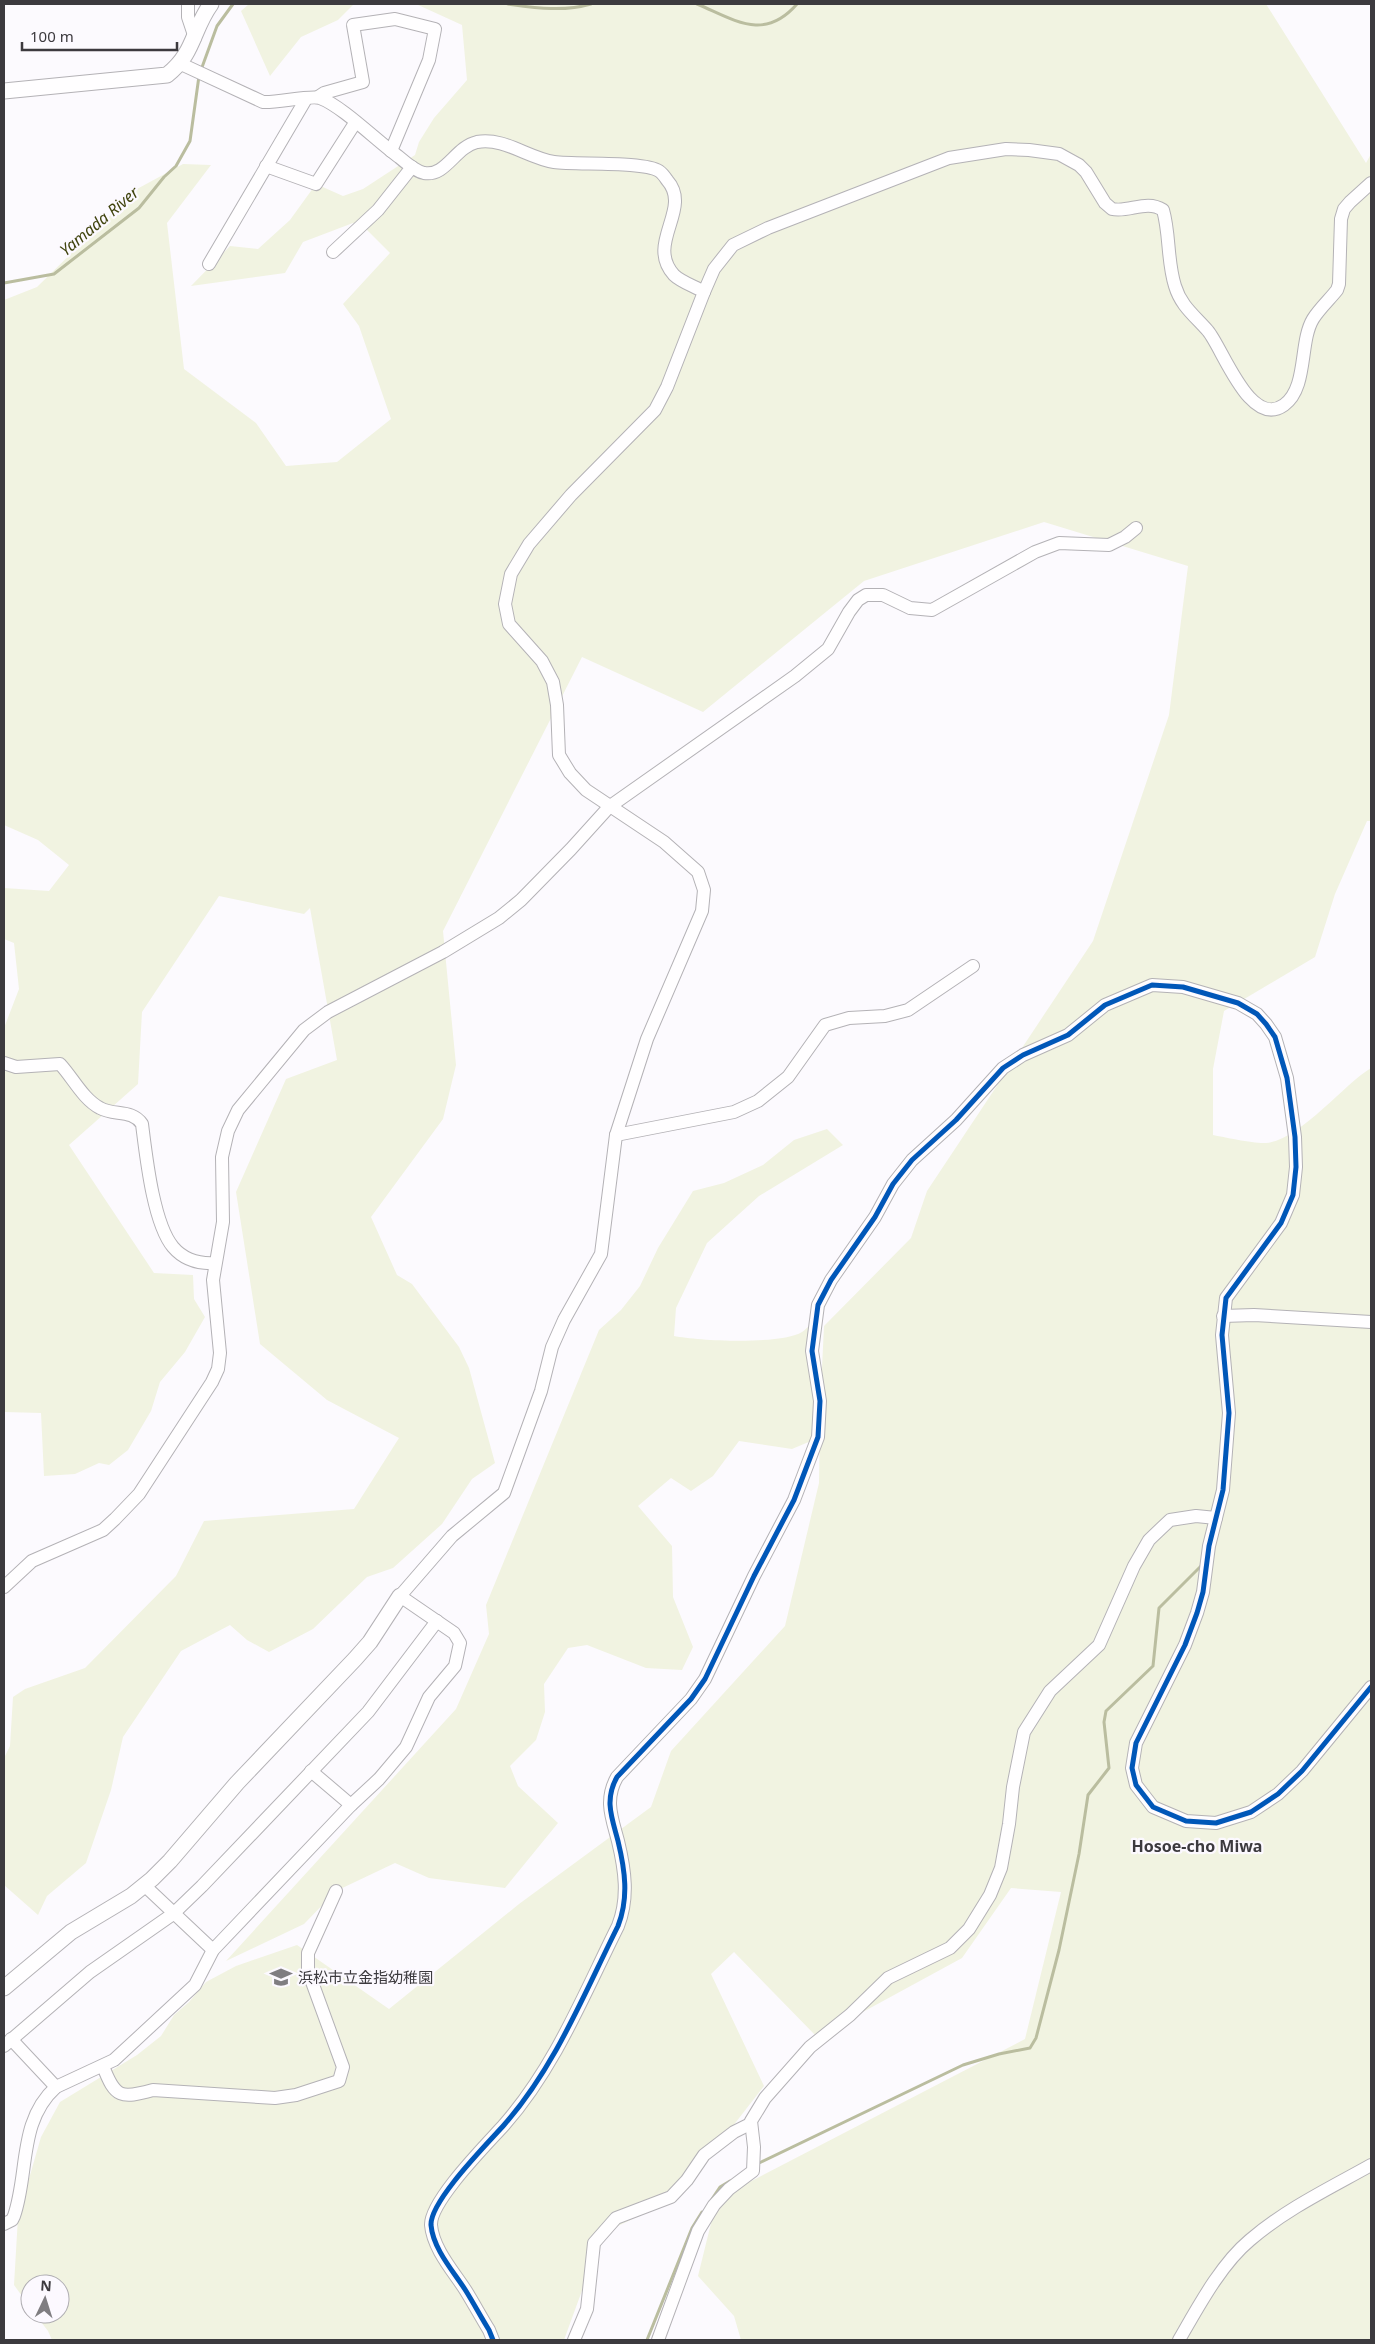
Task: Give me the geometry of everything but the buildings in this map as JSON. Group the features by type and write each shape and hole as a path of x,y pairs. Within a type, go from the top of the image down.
{"street":[{"path":"188,4 188,17 194,38"},
{"path":"4,92 167,74 184,65 200,18 211,4"},
{"path":"184,65 264,102 312,98 363,82 353,25 395,19 435,29 429,60 391,151"},
{"path":"312,98 333,105 412,167 423,173 435,173 445,167 464,147 484,141 501,144 552,162 639,166 659,171 672,185 676,198 674,212 664,245 666,261 675,276 704,292"},
{"path":"209,264 266,166 312,98"},
{"path":"266,166 316,184 355,122"},
{"path":"4,1988 71,1932 144,1885 170,1861 237,1783 370,1642 400,1596 452,1536 504,1493 541,1391 552,1348 564,1320 601,1254 616,1135 647,1039 702,912 704,890 698,872 684,859 664,842 608,808 586,790 570,773 560,755 557,704 553,682 542,661 509,624 505,604 511,574 529,544 571,495 655,410 667,387 714,269 733,245 768,228 949,158 1006,150 1059,154 1079,165 1112,209 1122,210 1142,205 1158,207 1163,210 1174,284 1181,302 1208,331 1249,398 1263,408 1278,408 1284,405 1294,393 1313,319 1337,290 1339,284 1341,219 1344,209 1371,184"},
{"path":"333,252 378,210 412,167"},
{"path":"4,1587 32,1561 103,1530 115,1519 144,1487 218,1369 220,1353 213,1280 223,1222 221,1171 228,1131 238,1110 304,1030 328,1012 443,952 499,918 553,868 608,808 795,676 828,649 849,612 858,600 866,595 883,594 910,608 932,610 1035,552 1059,543 1109,545 1125,537 1136,528"},
{"path":"616,1135 734,1112 758,1101 788,1077 825,1025 849,1018 885,1016 908,1010 973,966"},
{"path":"493,2340 489,2330 435,2242 431,2223 432,2215 446,2193 517,2110 549,2063 618,1926 624,1911 625,1883 618,1843 609,1809 612,1787 617,1777 691,1699 705,1679 754,1576 794,1500 818,1437 820,1401 812,1351 818,1305 831,1280 875,1217 893,1184 912,1160 956,1120 1003,1068 1024,1055 1068,1035 1105,1005 1145,986 1161,984 1183,987 1238,1003 1257,1014 1275,1037 1287,1078 1295,1137 1296,1167 1293,1195 1281,1223 1226,1298 1223,1316 1229,1413 1223,1490 1209,1546 1203,1592 1197,1613 1185,1645 1136,1743 1132,1757 1133,1777 1145,1799 1162,1812 1186,1821 1216,1823 1251,1812 1278,1794 1302,1771 1371,1686"},
{"path":"4,1064 16,1067 60,1064 96,1106 105,1111 134,1115 142,1124 147,1169 156,1205 168,1239 173,1247 192,1262 215,1263"},
{"path":"1223,1316 1254,1315 1371,1322"},
{"path":"574,2340 587,2309 594,2244 616,2218 671,2197 687,2180 704,2155 734,2132 750,2124 765,2098 810,2048 850,2015 888,1978 950,1948 969,1929 990,1895 1002,1868 1013,1787 1024,1732 1030,1721 1050,1692 1099,1645 1134,1566 1149,1540 1170,1520 1196,1516 1216,1518"},
{"path":"4,2224 12,2220 16,2212 29,2130 35,2114 56,2087 114,2060 195,1985 213,1950 351,1805 379,1779 406,1747 429,1697 457,1661 459,1639 437,1621 400,1596"},
{"path":"56,2087 7,2042 90,1972 173,1914 202,1886 368,1712 437,1621"},
{"path":"311,1771 351,1805"},
{"path":"144,1885 213,1950"},
{"path":"103,2066 110,2086 117,2092 125,2095 134,2095 153,2090 274,2098 296,2095 338,2081 343,2067 308,1971 308,1953 336,1892"},
{"path":"658,2340 698,2231 714,2205 729,2189 753,2171 750,2124"},
{"path":"1179,2340 1230,2260 1249,2240 1290,2210 1371,2165"}],"green space":[{"path":"249,4 354,4 338,20 301,37 270,76 241,11"},
{"path":"416,4 1266,4 1366,163 1371,154 1371,821 1367,821 1335,894 1315,957 1224,1011 1213,1069 1213,1135 1261,1143 1279,1140 1307,1122 1371,1068 1371,2340 741,2340 734,2316 698,2276 717,2199 1025,2039 1061,1892 1011,1888 962,1958 817,2037 734,1952 711,1974 764,2086 677,2198 603,2233 564,2340 52,2340 43,2324 70,2324 70,2274 20,2274 20,2293 14,2285 18,2217 41,2137 60,2102 137,2055 161,2036 174,2015 189,2002 206,1982 236,1966 297,1945 389,2009 519,1904 651,1807 671,1751 785,1626 819,1483 820,1413 811,1441 792,1449 739,1441 713,1476 691,1491 671,1478 638,1506 672,1546 673,1597 693,1647 682,1670 646,1668 587,1645 568,1648 544,1684 545,1712 536,1740 510,1766 518,1786 558,1823 505,1888 429,1878 395,1863 336,1891 304,1924 226,1961 456,1709 489,1634 486,1605 599,1330 621,1310 640,1286 658,1248 693,1191 724,1183 763,1165 794,1140 827,1129 843,1145 759,1196 707,1243 676,1308 674,1336 740,1341 777,1339 802,1332 816,1318 820,1410 824,1326 911,1238 927,1191 1093,941 1169,715 1188,566 1044,522 864,581 703,712 582,657 443,931 456,1065 443,1119 371,1217 397,1275 412,1284 459,1347 469,1368 495,1463 472,1479 442,1524 393,1568 367,1577 313,1629 269,1652 247,1640 230,1625 181,1651 123,1737 111,1790 86,1863 47,1896 38,1915 4,1885 4,1758 10,1746 13,1697 25,1689 85,1668 176,1576 204,1521 354,1509 399,1438 327,1400 260,1344 236,1192 286,1079 337,1060 310,908 304,914 219,896 142,1012 138,1084 69,1145 154,1273 193,1275 194,1299 205,1317 185,1352 160,1382 151,1411 128,1450 109,1465 99,1463 75,1474 44,1476 41,1413 4,1412 4,1028 19,989 14,943 4,939 4,888 49,891 69,865 38,840 4,825 4,300 37,287 137,189 183,164 211,165 167,223 184,369 256,423 286,466 337,462 391,419 359,326 343,304 390,253 360,223 353,223 303,242 285,273 191,286 230,246 258,249 290,220 316,184 343,196 363,189 415,155 419,142 434,118 467,80 462,25"}],"waterway":[{"name":"Yamada River","path":"201,70 217,26 233,4"},
{"name":"Yamada River","path":"508,4 560,9 591,4"},
{"name":"Yamada River","path":"697,4 737,21 761,25 785,16 797,4"},
{"name":"Yamada River","path":"4,283 54,274 139,208 164,177 176,166 190,141 199,76"},
{"path":"757,2164 963,2065 999,2054 1030,2048 1036,2038 1059,1950 1079,1854 1088,1795 1109,1768 1104,1722 1106,1711 1153,1666 1159,1608 1203,1564"},
{"path":"712,2199 720,2187 730,2181"},
{"path":"647,2340 692,2228 702,2212"}],"cycle path":[{"path":"493,2340 472,2301 436,2243 431,2225 433,2215 449,2188 504,2125 539,2079 580,2004 618,1926 624,1905 625,1884 610,1809 613,1785 617,1777 691,1699 705,1679 754,1576 794,1500 818,1437 820,1401 812,1351 818,1305 831,1280 875,1217 893,1184 912,1160 956,1120 1003,1068 1023,1055 1068,1035 1105,1005 1152,985 1183,987 1238,1003 1257,1014 1266,1024 1275,1037 1287,1078 1295,1137 1296,1167 1293,1195 1281,1223 1226,1298 1222,1335 1229,1413 1223,1490 1209,1546 1203,1592 1197,1613 1185,1645 1136,1743 1132,1768 1136,1785 1153,1807 1186,1821 1216,1823 1251,1812 1278,1794 1302,1771 1371,1687"}],"place":[{"name":"浜松市立金指幼稚園","path":"281,1977"}],"district":[{"name":"Hosoe-cho Miwa","path":"1197,1846"}]}
